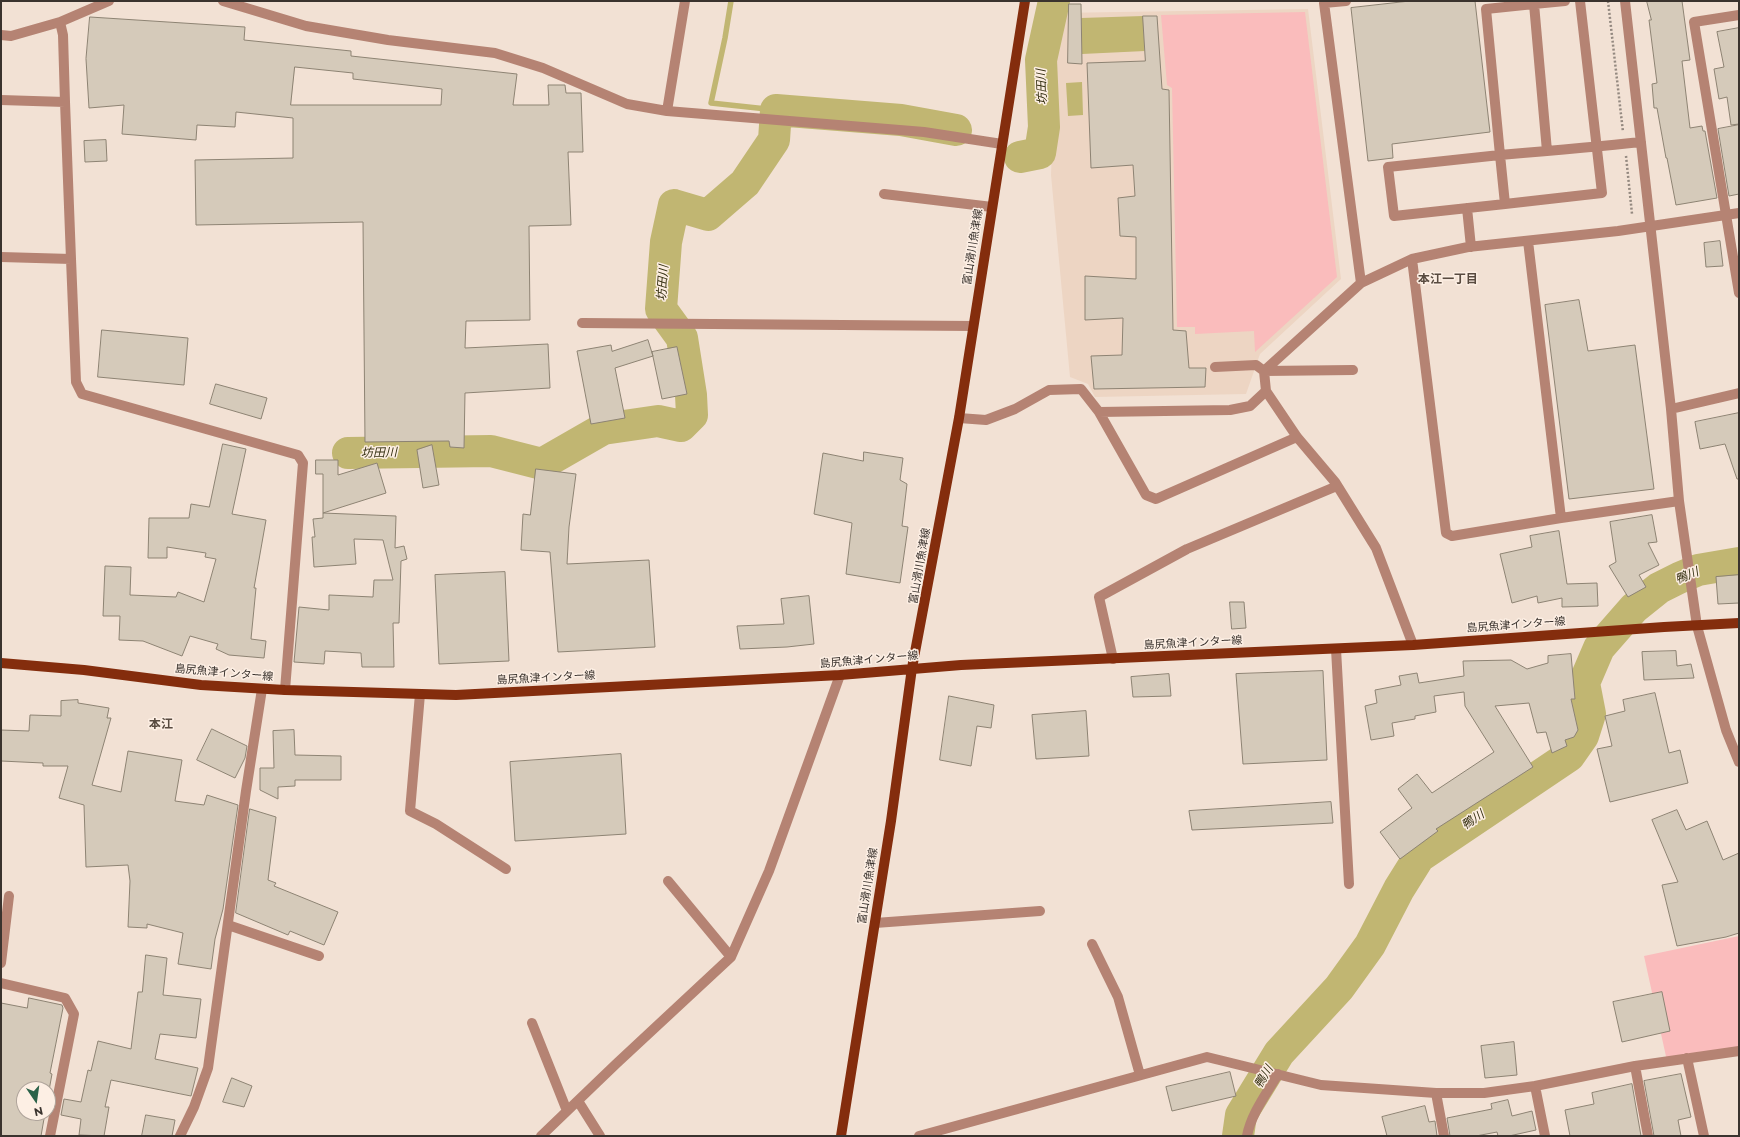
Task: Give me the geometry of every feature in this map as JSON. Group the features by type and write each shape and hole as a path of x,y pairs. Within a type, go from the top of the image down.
{"main road":[{"name":"富山滑川魚津線","path":"841,1136 875,923 912,668 959,418 1025,1"},
{"name":"島尻魚津インター線","path":"1,663 84,670 201,685 285,690 456,695 840,675 961,665 1413,645 1644,628 1739,623"}],"street":[{"path":"1,35 11,36 60,22 109,1"},
{"path":"223,1 306,26 388,40 495,54 543,68 627,104 667,111 924,132 1002,144"},
{"path":"667,111 685,1"},
{"path":"1346,1 1324,4 1361,284"},
{"path":"1505,204 1486,9 1565,1"},
{"path":"1580,1 1598,146 1602,193 1394,216 1388,167 1500,155 1547,151 1598,146 1641,142"},
{"path":"1625,1 1671,408 1679,501 1697,626 1726,730 1739,762"},
{"path":"1534,4 1547,151"},
{"path":"1739,15 1694,22 1739,293"},
{"path":"60,22 63,35 76,382 82,394 298,455 303,463 285,690"},
{"path":"1,100 65,102"},
{"path":"884,194 992,207"},
{"path":"1467,208 1471,247"},
{"path":"1264,371 1361,284 1412,258 1471,247 1651,226 1739,213"},
{"path":"1528,241 1561,518"},
{"path":"1,257 71,259"},
{"path":"1412,258 1446,533 1452,536 1679,501"},
{"path":"582,323 973,326"},
{"path":"1215,367 1256,365 1264,371 1352,370"},
{"path":"1264,371 1266,391 1297,437 1337,486 1376,548 1413,645"},
{"path":"959,418 986,420 1015,409 1049,390 1081,389 1099,412 1146,495 1156,499 1297,437"},
{"path":"1099,412 1230,410 1250,406 1266,391"},
{"path":"1671,408 1739,393"},
{"path":"1113,659 1099,597 1187,549 1337,486"},
{"path":"1336,648 1349,884"},
{"path":"541,1136 731,957 768,871 840,675"},
{"path":"180,1136 194,1107 208,1068 246,791 262,689"},
{"path":"420,694 410,810 436,824 506,869"},
{"path":"668,881 731,957"},
{"path":"1,963 9,896"},
{"path":"875,923 1040,911"},
{"path":"228,925 320,956"},
{"path":"1092,944 1118,997 1140,1075"},
{"path":"1,983 65,998 74,1014 50,1136"},
{"path":"532,1023 567,1111"},
{"path":"919,1136 940,1134 1140,1075 1207,1057 1321,1085 1436,1093 1484,1093 1535,1086 1634,1066 1739,1050"},
{"path":"1686,1058 1704,1136"},
{"path":"1634,1066 1648,1136"},
{"path":"1247,1136 1248,1128 1254,1116 1278,1074"},
{"path":"1535,1086 1545,1136"},
{"path":"1436,1093 1444,1136"},
{"path":"578,1101 600,1136"}],"shaded area":[{"path":"1308,9 1341,279 1260,354 1246,394 1095,397 1088,384 1070,377 1051,175 1057,13"},
{"path":"1305,12 1337,277 1255,352 1254,331 1195,334 1195,327 1177,327 1172,88 1167,85 1161,15"},
{"path":"1143,16 1145,51 1082,54 1081,18"},
{"path":"1082,82 1083,115 1068,116 1066,83"},
{"path":"1739,936 1739,1051 1667,1061 1644,956"}],"building":[{"path":"1410,1 1475,1 1490,132 1392,144 1393,158 1368,161 1351,8"},
{"path":"1647,1 1682,1 1690,60 1682,61 1690,128 1702,126 1703,131 1705,131 1717,198 1676,205 1657,108 1654,108 1652,84 1657,83 1649,20 1651,20"},
{"path":"1069,4 1081,4 1082,64 1068,63"},
{"path":"1143,16 1157,16 1162,89 1169,90 1173,330 1186,331 1189,368 1206,368 1205,387 1094,389 1091,356 1122,355 1123,318 1085,320 1085,276 1136,279 1136,237 1120,236 1118,198 1135,196 1133,165 1091,168 1087,63 1145,61"},
{"path":"90,17 245,27 244,40 351,51 351,56 517,74 513,105 549,105 548,85 565,85 566,93 581,93 583,152 568,152 571,225 529,226 530,320 466,321 465,348 548,344 550,388 465,393 464,448 450,447 449,441 365,442 363,222 196,225 195,160 293,158 293,118 236,112 235,127 197,125 196,140 122,134 124,105 89,108 86,59","holes":["295,67 353,73 353,79 442,89 441,105 291,105"]},
{"path":"1739,28 1739,124 1731,125 1727,97 1719,99 1714,69 1724,67 1717,32"},
{"path":"1739,125 1739,194 1729,196 1718,129"},
{"path":"106,140 107,161 85,162 84,141"},
{"path":"1720,241 1723,266 1706,267 1704,243"},
{"path":"1579,300 1588,351 1635,345 1654,489 1569,499 1545,305"},
{"path":"102,330 188,338 184,385 98,377"},
{"path":"648,340 653,356 615,368 625,418 591,424 577,351 611,345 612,351"},
{"path":"677,347 687,394 662,399 652,352"},
{"path":"216,384 267,398 261,419 210,404"},
{"path":"1739,413 1739,479 1737,479 1725,444 1700,449 1695,422"},
{"path":"223,444 246,449 232,514 266,520 254,588 256,588 251,639 266,641 264,658 229,655 216,649 218,644 190,636 182,656 143,641 119,640 120,616 103,616 105,566 131,567 130,595 176,597 178,592 204,602 216,559 205,557 206,553 167,547 167,558 148,558 149,518 189,518 191,504 209,507"},
{"path":"432,445 439,485 423,488 417,450"},
{"path":"864,452 903,458 900,480 907,484 902,526 908,527 900,583 846,574 852,523 814,514 823,453 863,461"},
{"path":"316,460 338,460 338,475 377,463 386,493 323,513 323,474 316,474"},
{"path":"536,469 576,474 569,527 567,564 649,560 655,647 558,652 550,552 521,550 523,514 530,515"},
{"path":"323,513 396,516 395,548 404,546 407,559 401,561 399,623 393,623 394,667 362,667 361,653 325,651 324,664 294,662 299,607 329,610 329,595 373,597 374,580 393,580 383,540 354,539 356,564 314,567 312,537 315,537 313,519 323,518"},
{"path":"1652,515 1657,542 1648,543 1659,565 1639,575 1646,587 1628,597 1609,566 1616,562 1610,522"},
{"path":"1559,531 1567,584 1597,583 1598,606 1562,607 1562,598 1538,603 1537,596 1512,603 1500,554 1532,547 1530,536"},
{"path":"505,572 509,661 439,664 435,575"},
{"path":"1739,575 1739,603 1718,604 1716,577"},
{"path":"809,596 814,644 740,649 737,626 784,624 781,599"},
{"path":"1230,602 1244,602 1246,628 1232,629"},
{"path":"1676,651 1677,666 1691,664 1694,678 1644,680 1642,652"},
{"path":"1571,654 1575,699 1571,699 1578,730 1574,737 1565,740 1567,746 1552,753 1546,732 1537,733 1529,703 1495,706 1533,767 1436,829 1438,831 1400,859 1380,832 1412,808 1398,789 1417,774 1432,793 1494,752 1465,706 1464,692 1434,696 1436,712 1415,716 1415,719 1392,723 1394,736 1371,740 1365,706 1377,703 1375,690 1401,685 1399,676 1417,673 1419,683 1464,676 1463,661 1511,660 1527,669 1548,663 1548,656"},
{"path":"1323,671 1327,760 1243,764 1236,674"},
{"path":"1169,674 1171,696 1133,697 1131,677"},
{"path":"1655,693 1669,753 1680,750 1688,783 1610,802 1597,749 1612,746 1605,716 1625,711 1623,700"},
{"path":"949,696 994,705 991,728 977,726 971,766 940,760"},
{"path":"78,700 78,703 109,708 107,718 111,718 92,785 121,792 128,751 182,760 175,801 204,805 207,795 238,805 223,909 215,939 211,969 178,964 183,933 147,924 147,928 128,927 130,881 128,865 86,867 84,805 59,798 68,766 43,766 43,763 1,761 1,730 29,731 30,715 61,716 61,701"},
{"path":"1086,711 1089,756 1036,759 1032,715"},
{"path":"212,729 247,746 245,758 235,778 197,760"},
{"path":"294,730 295,755 341,756 341,780 295,780 295,786 278,787 278,799 260,790 260,768 274,768 273,731"},
{"path":"621,754 626,834 515,841 510,762"},
{"path":"1331,802 1333,823 1192,830 1189,811"},
{"path":"250,809 276,817 268,880 276,883 274,886 338,912 324,945 290,931 288,935 236,913"},
{"path":"1677,810 1686,830 1707,821 1723,860 1739,853 1739,933 1726,937 1677,946 1662,885 1678,882 1652,820"},
{"path":"146,955 167,958 163,995 201,999 196,1038 160,1034 155,1059 198,1068 191,1096 111,1080 105,1107 109,1107 104,1136 79,1135 81,1119 61,1115 64,1099 81,1102 88,1070 91,1071 98,1041 131,1049 138,992 142,992"},
{"path":"1662,992 1670,1031 1622,1042 1613,1002"},
{"path":"29,998 62,1005 63,1008 50,1073 52,1074 51,1081 16,1081 16,1121 44,1121 41,1136 1,1136 1,1003 27,1008"},
{"path":"1514,1042 1517,1075 1485,1078 1481,1046"},
{"path":"1230,1072 1236,1096 1172,1111 1166,1087"},
{"path":"1681,1074 1691,1117 1678,1120 1681,1136 1654,1136 1644,1081"},
{"path":"232,1078 252,1086 244,1107 223,1102"},
{"path":"1632,1084 1641,1136 1570,1136 1565,1110 1594,1104 1592,1093"},
{"path":"1508,1100 1512,1116 1532,1111 1536,1130 1509,1136 1498,1136 1497,1132 1476,1136 1450,1136 1447,1118 1492,1109 1491,1104"},
{"path":"1425,1106 1429,1122 1435,1121 1437,1136 1387,1136 1382,1117"},
{"path":"146,1115 175,1120 172,1136 142,1136"}],"waterway":[{"path":"731,1 725,38 711,103 776,110"},
{"name":"坊田川","path":"1020,157 1040,153 1044,127 1041,60 1054,1"},
{"name":"坊田川","path":"348,453 491,451 542,464 603,429 658,421 681,426 692,415 691,395 682,338 661,309 666,242 674,205 708,215 745,183 774,140 776,110 901,120 956,130"},
{"name":"鴨川","path":"1238,1136 1241,1115 1279,1053 1339,988 1370,945 1399,889 1419,857 1569,756 1583,736 1590,714 1584,683 1599,648 1634,608 1659,588 1698,570 1739,563"}],"district":[{"name":"本江一丁目","path":"1448,279"},
{"name":"本江","path":"161,724"}]}
